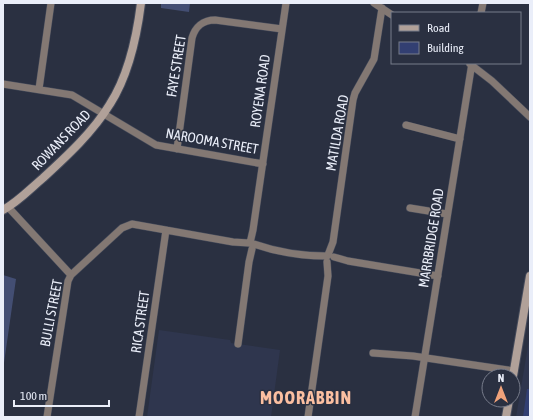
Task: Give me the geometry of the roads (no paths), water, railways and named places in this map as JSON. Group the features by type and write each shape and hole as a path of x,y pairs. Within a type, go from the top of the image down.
{"street":[{"path":"39,89 51,3"},
{"name":"ROWANS ROAD","path":"6,209 64,159 104,113 123,76 135,39 141,3"},
{"name":"ROWANS ROAD","path":"123,76 130,67 140,41 146,3"},
{"name":"ROYENA ROAD","path":"238,344 286,3"},
{"path":"374,3 391,14"},
{"name":"MATILDA ROAD","path":"308,417 354,96 373,62 382,8"},
{"name":"FAYE STREET","path":"177,149 192,38 197,27 204,22 215,20 282,29"},
{"path":"471,64 530,117"},
{"name":"MARRBRIDGE ROAD","path":"415,417 471,64"},
{"name":"NAROOMA STREET","path":"3,84 72,95 152,142 177,149 263,164"},
{"path":"406,126 460,139"},
{"path":"410,208 447,214"},
{"path":"6,209 72,275"},
{"name":"BULLI STREET","path":"47,417 67,284 72,275 128,225 166,230 268,249 438,276"},
{"name":"RICA STREET","path":"140,417 166,230"},
{"path":"514,368 530,276"},
{"path":"373,353 425,357 482,368"}],"district":[{"name":"MOORABBIN","path":"306,398"}]}
